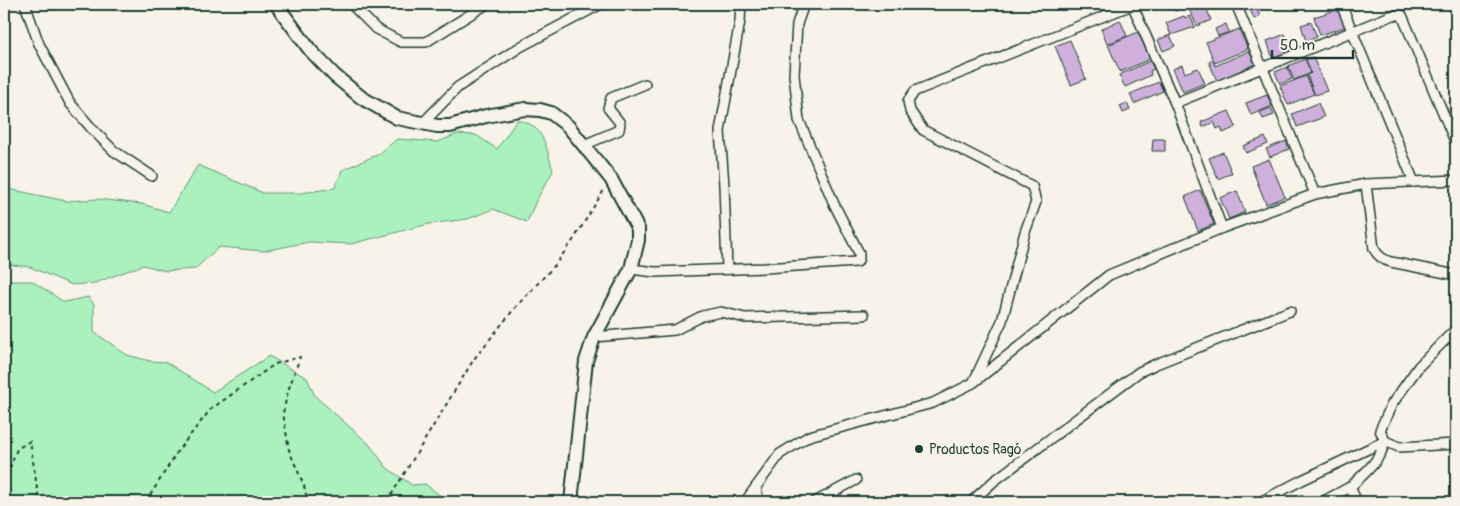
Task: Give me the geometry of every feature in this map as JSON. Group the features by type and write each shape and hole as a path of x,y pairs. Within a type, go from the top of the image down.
{"main road":[{"path":"276,4 310,50 336,76 362,98 397,118 422,124 450,126 486,116 524,110 540,110 551,113 568,126 611,179 638,229 637,251 631,269 594,337 586,361 570,502"}],"street":[{"path":"24,4 40,44 70,103 114,151 152,176"},
{"path":"352,4 376,29 401,42 426,42 487,4"},
{"path":"422,124 458,87 520,47 601,4"},
{"path":"726,269 724,185 720,131 740,21 741,4"},
{"path":"631,269 655,272 853,264 857,262 859,253 834,204 799,120 794,75 797,24 804,4"},
{"path":"973,383 1002,321 1036,202 1032,186 923,130 910,111 908,101 915,91 1132,4 1175,103 1222,228"},
{"path":"1236,4 1315,194"},
{"path":"1341,4 1414,182"},
{"path":"1175,103 1393,15 1402,15 1454,139"},
{"path":"584,145 619,130 620,123 608,108 611,98 645,84"},
{"path":"746,502 780,454 809,436 934,403 973,383 1109,276 1222,228 1315,194 1366,184 1456,180"},
{"path":"1366,184 1374,249 1377,254 1391,262 1456,276"},
{"path":"971,502 994,481 1140,372 1290,311"},
{"path":"594,337 675,330 702,316 722,312 745,318 864,315"},
{"path":"1456,329 1419,366 1392,404 1380,430 1385,440 1399,447 1456,444"},
{"path":"1322,502 1350,487 1376,460 1385,440"},
{"path":"1260,502 1385,440"},
{"path":"815,502 856,480"},
{"path":"1350,487 1357,502"},
{"path":"756,488 759,502"}],"path":[{"path":"388,502 474,358 514,309 555,265 574,239 611,179"},
{"path":"146,502 179,449 210,409 276,364 300,357 288,391 283,413 289,450 304,486 308,502"},
{"path":"4,483 17,449 30,441 38,494 41,502"}],"green space":[{"path":"517,120 526,122 539,132 546,146 553,171 537,199 527,222 493,209 468,219 429,224 351,244 309,242 263,251 219,247 195,269 166,271 143,265 95,283 72,285 30,267 4,264 4,188 66,201 97,199 142,204 169,212 198,165 263,193 301,193 335,188 342,170 379,154 397,139 438,142 457,134 476,135 497,149"},
{"path":"4,281 32,281 64,302 88,297 94,304 94,332 127,355 150,361 166,362 213,392 269,356 307,378 315,396 369,444 387,468 412,485 425,484 449,502 4,502"}],"building":[{"path":"1165,4 1188,5 1175,11 1173,6 1167,8"},
{"path":"1195,4 1205,4 1211,20 1197,26 1188,7"},
{"path":"1248,4 1255,4 1260,16 1254,19"},
{"path":"1339,9 1345,27 1320,35 1314,17"},
{"path":"1184,16 1185,18 1190,16 1195,27 1171,35 1166,23"},
{"path":"1120,20 1127,36 1107,44 1101,29"},
{"path":"1311,22 1317,37 1306,41 1301,25"},
{"path":"1226,24 1229,32 1218,36 1215,29"},
{"path":"1239,29 1248,49 1215,63 1206,42"},
{"path":"1138,32 1150,59 1120,72 1108,45"},
{"path":"1285,34 1292,52 1273,59 1267,41"},
{"path":"1170,35 1175,46 1163,51 1158,40"},
{"path":"1070,40 1086,79 1071,85 1055,46"},
{"path":"1249,51 1255,64 1217,81 1209,62 1213,60 1215,66"},
{"path":"1313,57 1327,91 1315,95 1307,75 1311,73 1306,60"},
{"path":"1305,59 1311,73 1294,80 1288,66"},
{"path":"1150,61 1154,69 1150,71 1151,75 1125,87 1119,75"},
{"path":"1182,65 1185,73 1198,68 1205,83 1183,92 1173,69"},
{"path":"1287,67 1292,79 1280,84 1275,72"},
{"path":"1306,76 1314,94 1288,105 1280,86"},
{"path":"1159,82 1163,91 1134,104 1130,94"},
{"path":"1267,95 1272,106 1251,115 1246,103"},
{"path":"1127,103 1130,110 1123,113 1120,106"},
{"path":"1318,103 1324,117 1297,127 1292,114"},
{"path":"1271,108 1274,115 1263,119 1260,112"},
{"path":"1229,111 1236,127 1223,133 1221,127 1217,129 1214,122 1203,127 1201,122"},
{"path":"1265,137 1268,144 1246,153 1243,146"},
{"path":"1153,139 1165,139 1165,151 1152,151"},
{"path":"1286,141 1289,149 1270,157 1266,149"},
{"path":"1223,152 1232,173 1218,179 1209,158"},
{"path":"1269,159 1285,197 1266,204 1251,166"},
{"path":"1200,190 1214,224 1198,231 1185,197"},
{"path":"1237,191 1245,212 1229,219 1220,198"}],"place":[{"name":"Productos Ragó","path":"919,449"}]}
